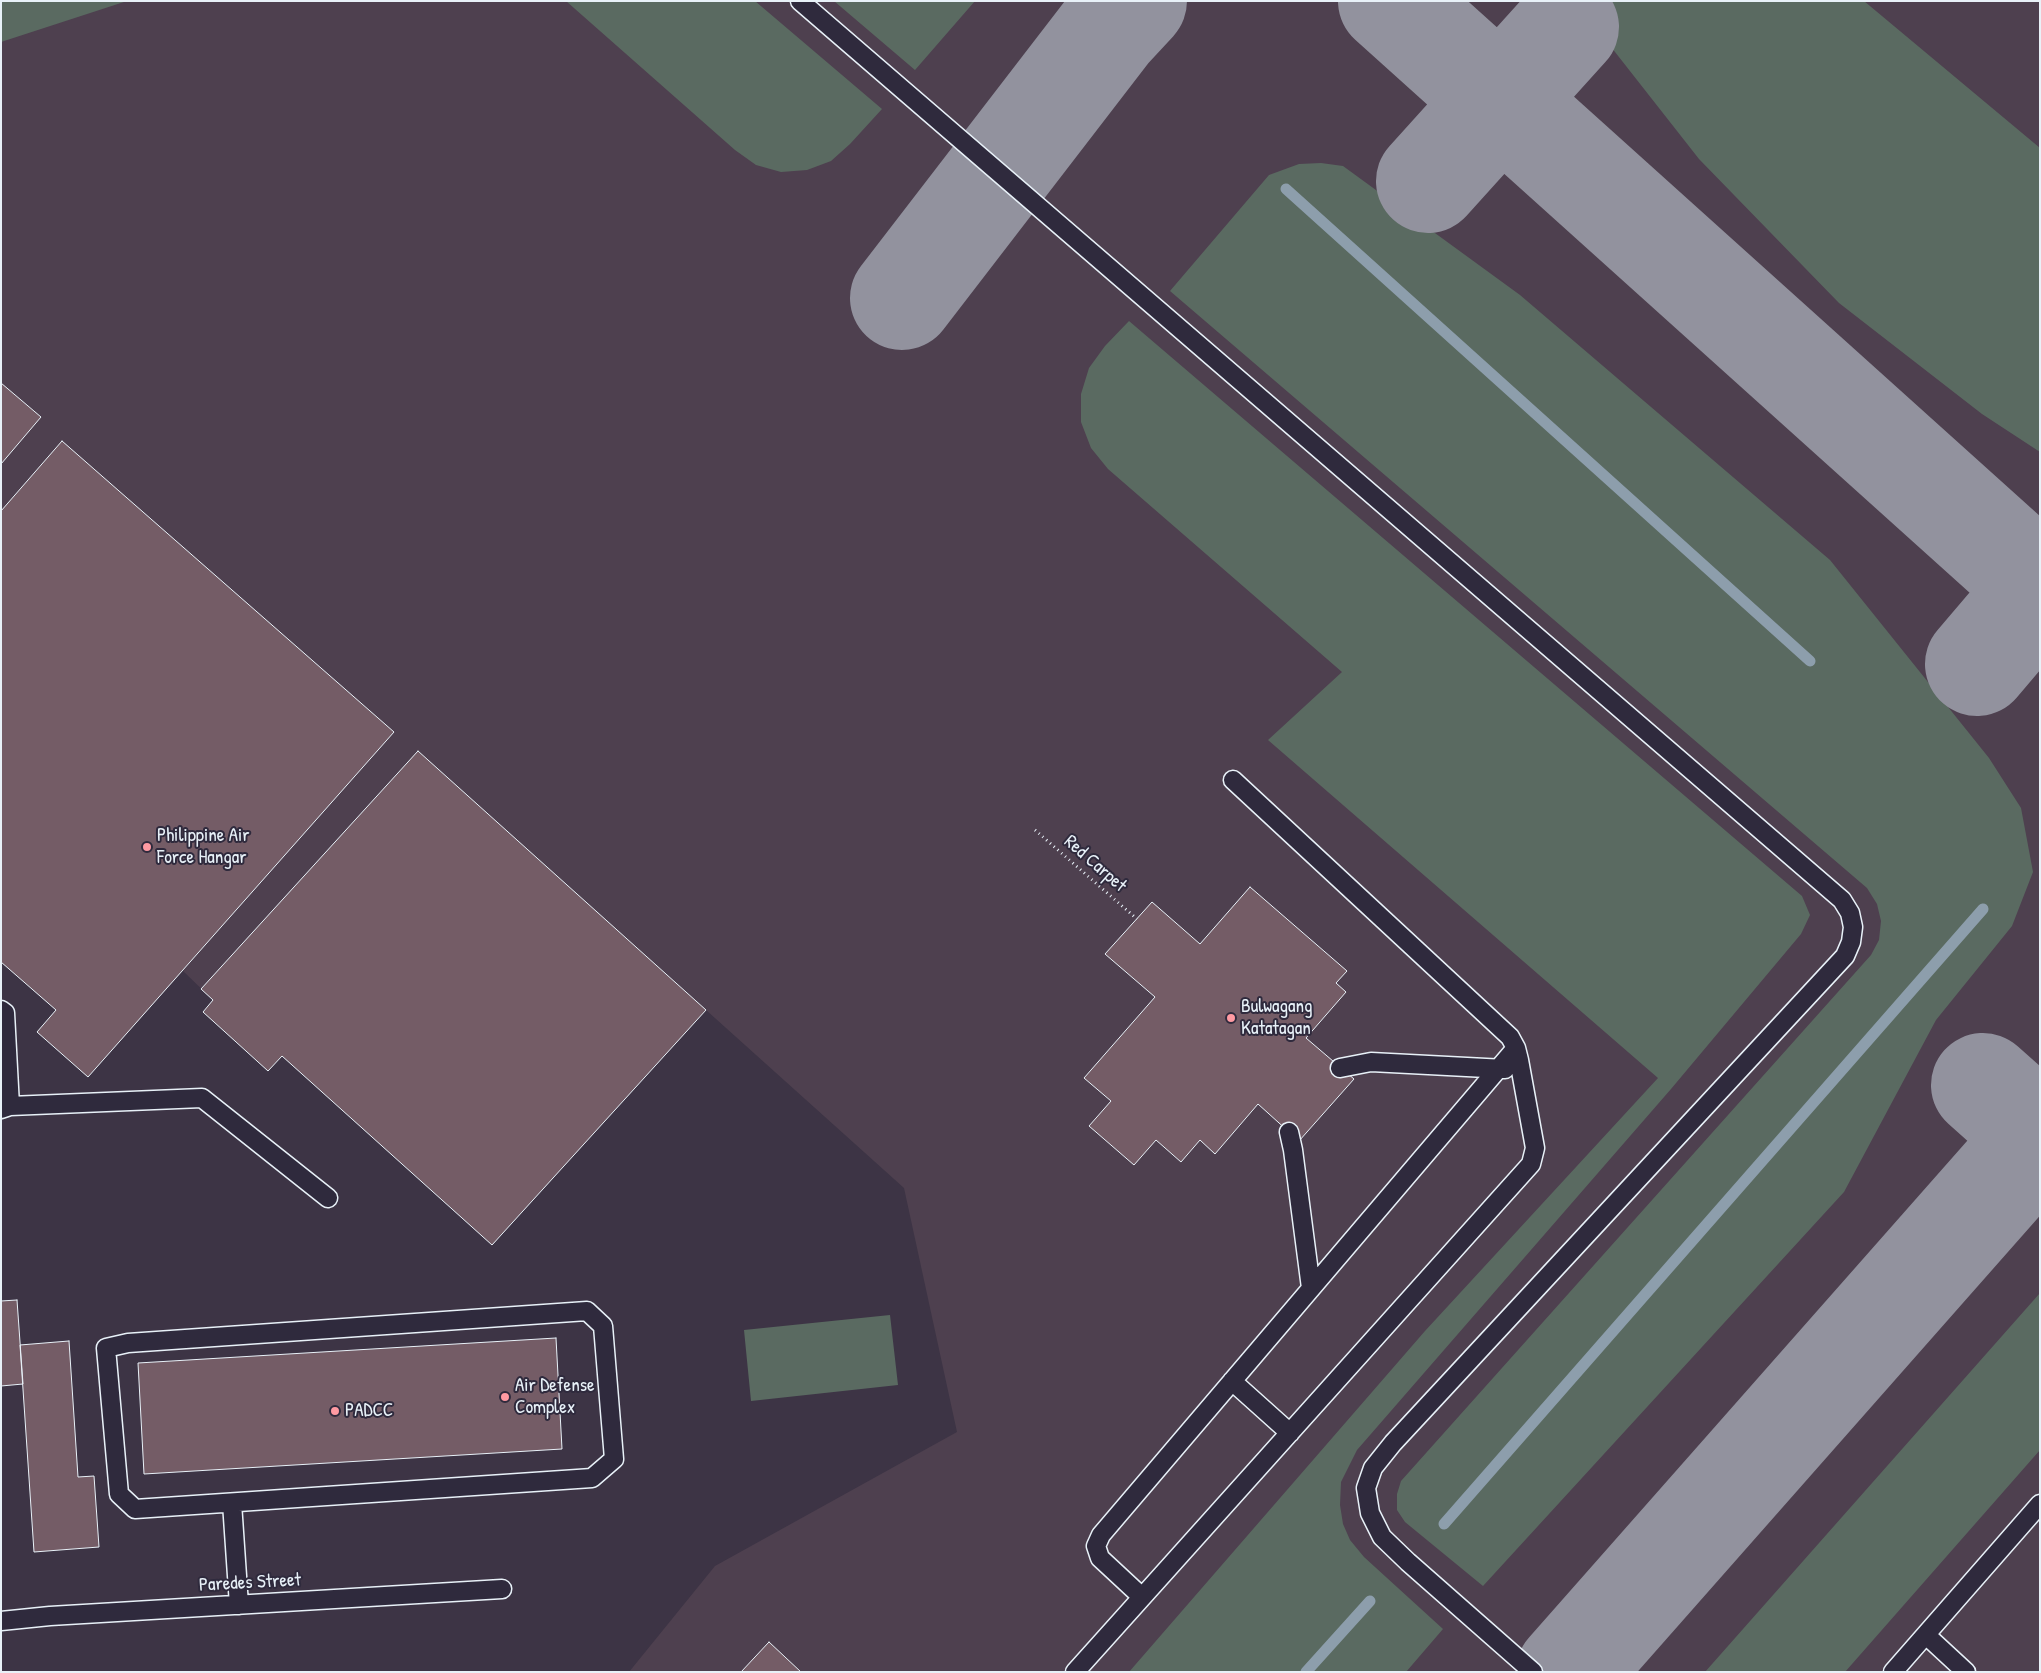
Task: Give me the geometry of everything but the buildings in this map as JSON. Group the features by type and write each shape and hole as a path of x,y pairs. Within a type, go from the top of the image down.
{"lane":[{"path":"800,1 1842,900 1850,913 1853,927 1851,942 1845,956 1400,1436 1373,1468 1366,1488 1370,1513 1382,1536 1408,1562 1533,1672"},
{"path":"1076,1672 1531,1164 1535,1148 1516,1048 1510,1037 1233,780"},
{"path":"1,1010 5,1013 6,1108 202,1098 328,1198"},
{"path":"1142,1597 1100,1558 1096,1546 1101,1535 1516,1048"},
{"path":"1340,1068 1371,1062 1508,1070 1515,1076 1526,1096"},
{"path":"1289,1132 1311,1288"},
{"path":"587,1311 603,1326 614,1459 592,1478 232,1503 135,1509 120,1494 106,1348 128,1343 587,1311"},
{"path":"1232,1381 1290,1433"},
{"path":"232,1503 239,1605"},
{"path":"1893,1672 2040,1504"},
{"name":"Paredes Street","path":"1,1621 50,1616 502,1589"},
{"path":"1926,1635 1966,1672"}],"path":[{"name":"Red Carpet","path":"1034,830 1137,919"}],"shaded area":[{"path":"1,1 2040,1 2040,1672 629,1672 715,1566 957,1432 904,1188 706,1010 492,1245 282,1056 268,1071 203,1012 213,1000 183,971 88,1077 37,1032 56,1010 1,962"}],"green space":[{"path":"1,1 127,1 1,42"},
{"path":"566,1 755,1 882,109 850,144 831,161 807,170 781,172 756,165 735,150"},
{"path":"834,1 975,1 915,70"},
{"path":"1575,1 1864,1 2040,148 2040,452 1982,414 1839,303 1699,159"},
{"path":"1321,163 1343,166 1520,295 1830,560 1989,758 2021,808 2033,872 2012,926 1936,1020 1844,1192 1483,1586 1405,1522 1397,1510 1397,1494 1401,1481 1871,955 1879,940 1881,921 1877,904 1867,888 1170,291 1269,175 1299,164"},
{"path":"1129,321 1802,896 1810,915 1801,934 1671,1089 1357,1450 1341,1482 1340,1505 1343,1524 1350,1540 1364,1557 1443,1629 1406,1672 1129,1672 1425,1331 1658,1078 1268,740 1342,672 1108,469 1091,448 1081,422 1081,394 1089,368 1105,346"},
{"path":"2040,1293 2040,1450 1845,1672 1705,1672"},
{"path":"890,1315 898,1385 751,1401 744,1330"}],"waterway":[{"path":"1286,189 1810,661"},
{"path":"1444,1524 1983,909"},
{"path":"1306,1672 1370,1601"}],"taxiway":[{"path":"902,298 1109,29 1135,1"},
{"path":"1390,1 2040,586"},
{"path":"1428,181 1567,27"},
{"path":"1977,664 2040,590"},
{"path":"1983,1085 2040,1136"},
{"path":"1568,1672 2040,1137"}],"place":[{"name":"Philippine Air Force Hangar","path":"147,847"},
{"name":"Bulwagang Katatagan","path":"1231,1018"},
{"name":"Air Defense Complex","path":"505,1397"},
{"name":"PADCC","path":"335,1411"}]}
